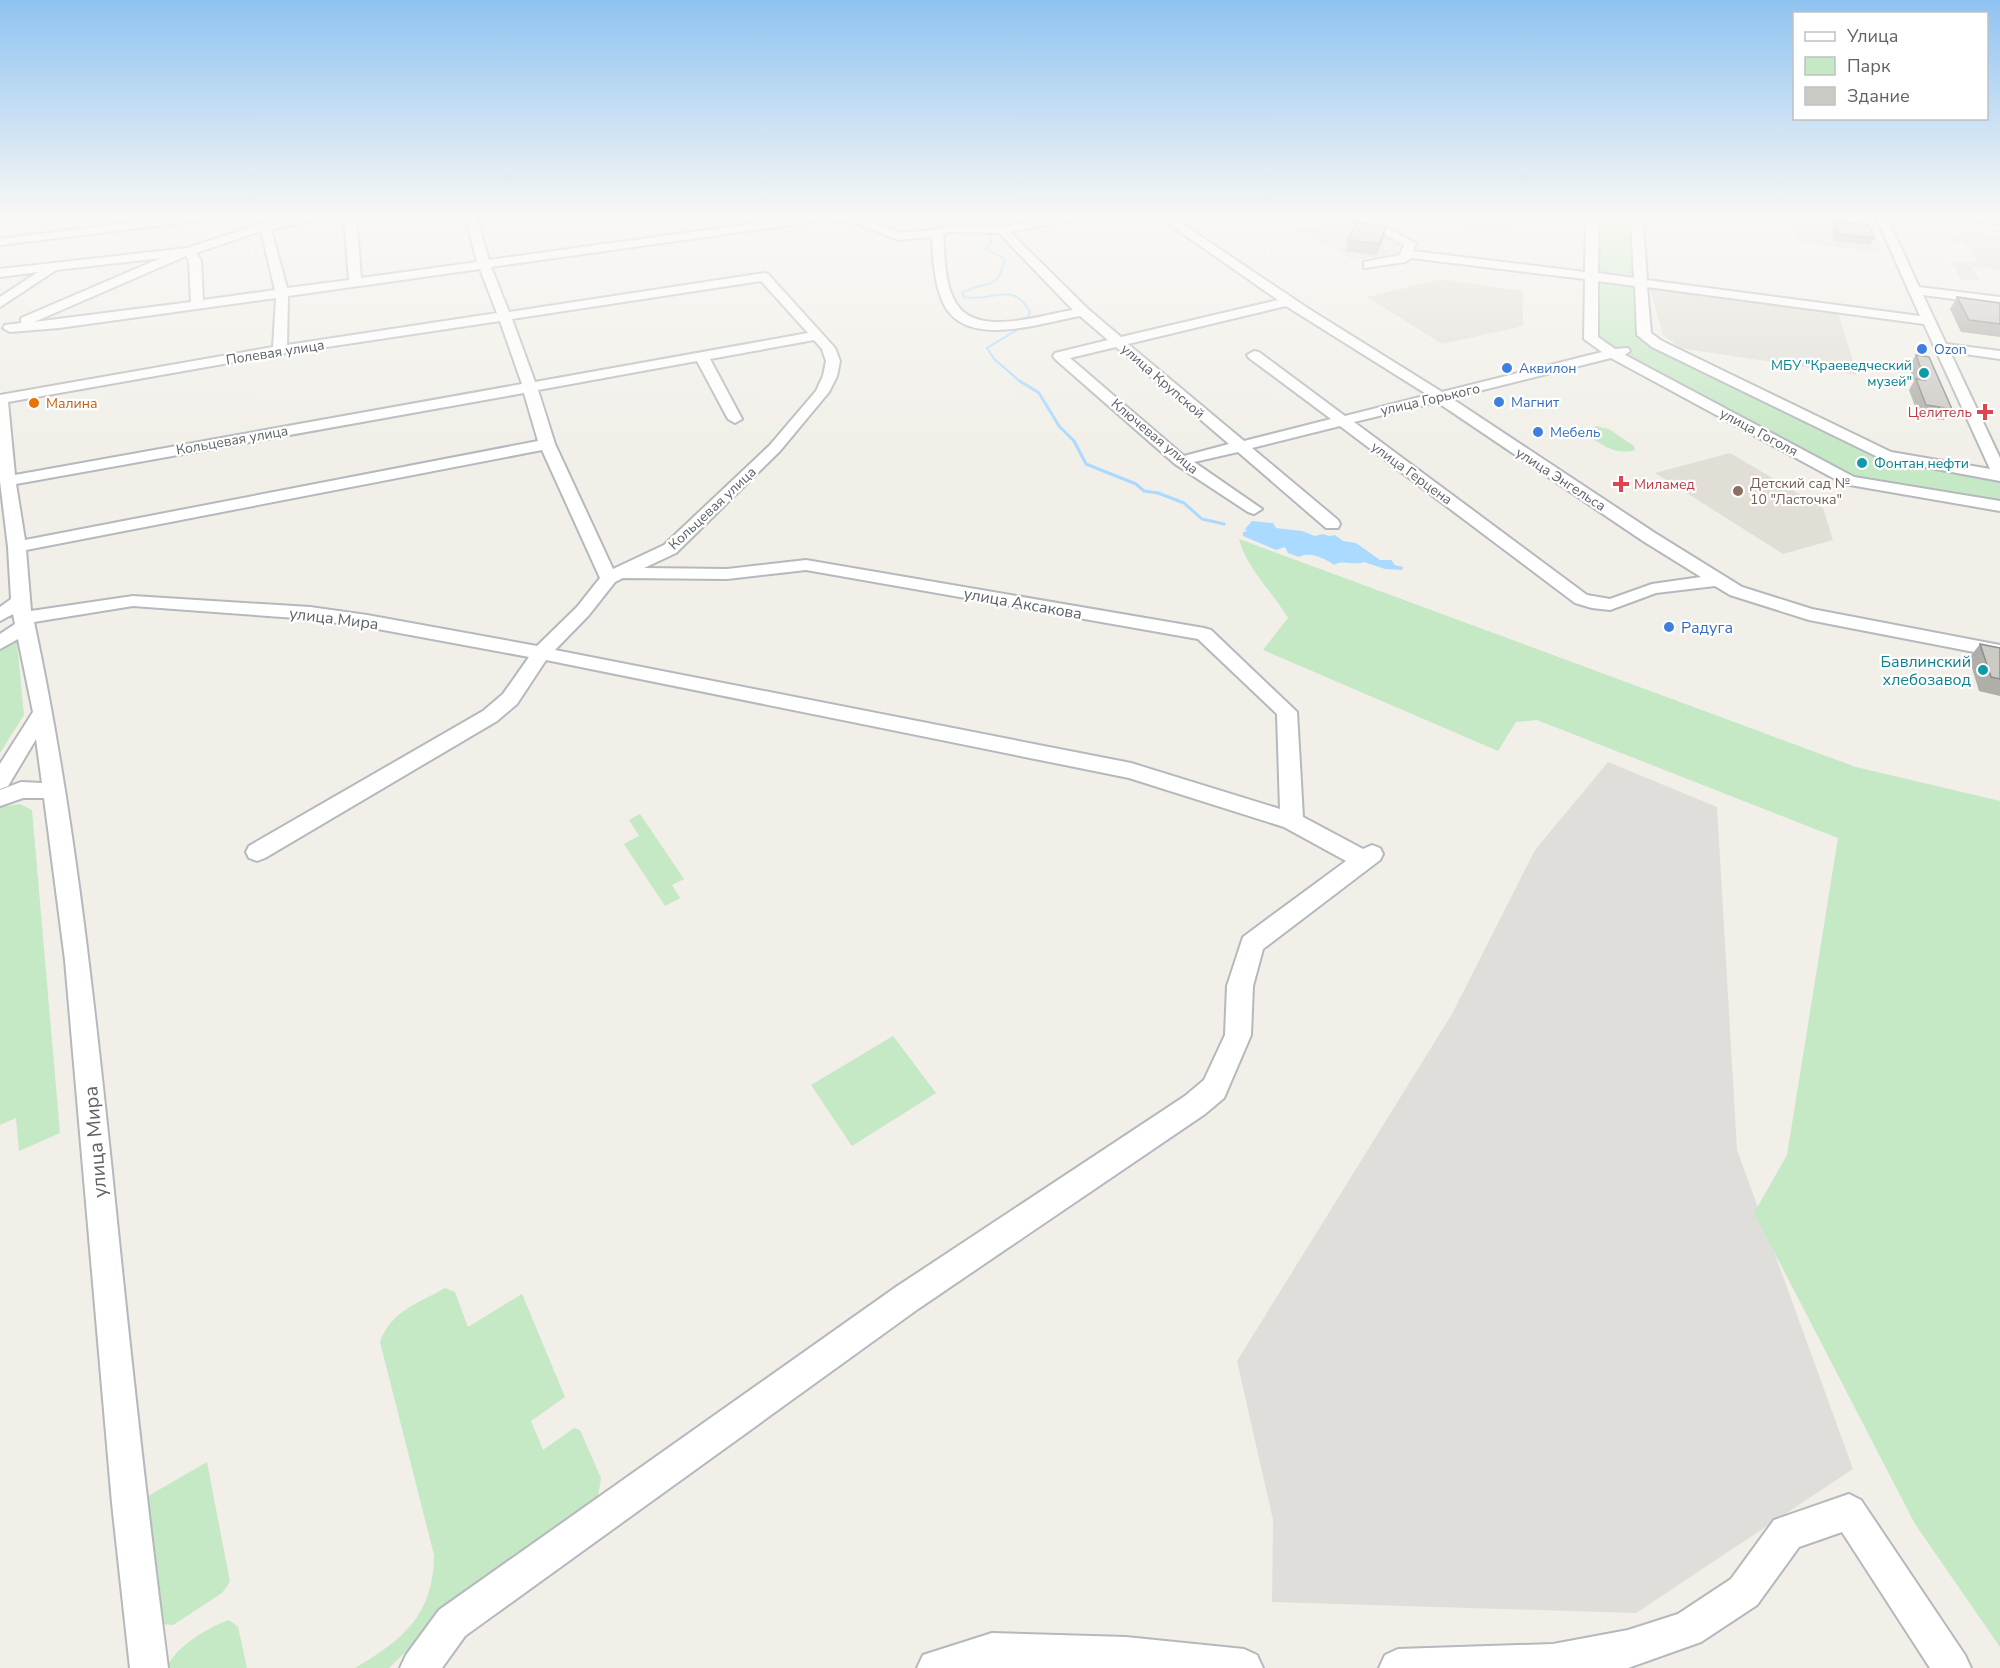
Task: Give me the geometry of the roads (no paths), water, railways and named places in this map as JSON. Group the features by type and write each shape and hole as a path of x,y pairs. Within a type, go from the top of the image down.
{"street":[{"path":"0,303 15,293"},
{"path":"5,330 92,293"},
{"path":"196,293 197,305"},
{"path":"5,330 277,293"},
{"path":"280,350 282,293"},
{"path":"256,852 490,716 510,699 541,653 615,575 599,560 547,444 495,293"},
{"name":"Полевая улица","path":"0,399 280,350 659,293"},
{"name":"Кольцевая улица","path":"615,575 670,549 686,535 775,448 822,392 830,376 833,361 828,348 778,293"},
{"path":"946,293 951,306 964,322 974,327 993,328 1083,312"},
{"name":"улица Крупской","path":"1064,293 1083,312 1239,447 1332,524"},
{"name":"улица Энгельса","path":"1277,293 1736,591 1809,614 2000,651"},
{"name":"улица Гоголя","path":"1590,293 1591,339 1614,354 1850,481 2000,506"},
{"path":"1642,293 1644,335 1657,344"},
{"path":"1740,293 1927,317"},
{"path":"1915,293 2000,476"},
{"path":"1936,293 2000,301"},
{"path":"1118,342 1289,301"},
{"name":"Кольцевая улица","path":"8,481 815,336"},
{"name":"Ключевая улица","path":"1118,342 1060,356 1181,461 1254,509"},
{"name":"улица Гоголя","path":"1657,344 1887,456 2000,476"},
{"name":"улица Горького","path":"1181,461 1657,344"},
{"path":"1940,347 2000,355"},
{"name":"улица Герцена","path":"1254,355 1571,592 1590,603 1612,605 1651,589 1717,580"},
{"path":"701,356 735,419"},
{"name":"улица Мира","path":"0,399 17,547 17,615 43,712 77,960 129,1503 149,1668"},
{"path":"17,547 547,444"},
{"name":"улица Аксакова","path":"615,575 728,574 806,565 1204,634 1287,712 1292,821"},
{"name":"улица Мира","path":"17,615 133,601 310,613 367,621 541,653"},
{"path":"0,643 17,615"},
{"path":"419,1668 452,1623 907,1298 1214,1089 1238,1035 1240,986 1252,944 1368,857 1292,821 1131,771 541,653"},
{"path":"0,781 43,712"},
{"path":"0,798 21,790 54,791"},
{"path":"1398,1668 1553,1663 1628,1649 1688,1629 1743,1592 1787,1533 1849,1512 1952,1668"},
{"path":"936,1668 992,1652 1126,1656 1244,1668"}],"water":[{"path":"1252,521 1273,523 1276,528 1302,531 1315,536 1335,535 1343,541 1356,543 1380,560 1391,560 1395,565 1403,567 1402,570 1385,569 1364,562 1334,565 1317,556 1299,557 1288,553 1285,547 1276,550 1243,536 1243,532 1247,531 1245,529"}],"waterway":[{"path":"962,293 964,297 974,298 1009,294 1023,302 1030,312 1025,325 987,348 994,359 1022,383"},
{"path":"1020,381 1039,393 1059,426 1074,441 1086,464 1136,484 1144,491 1158,493 1184,503 1202,519 1224,524"}],"place":[{"name":"Ozon","path":"1922,349"},
{"name":"Аквилон","path":"1507,368"},
{"name":"МБУ \"Краеведческий музей\"","path":"1924,373"},
{"name":"Магнит","path":"1499,402"},
{"name":"Малина","path":"34,403"},
{"name":"Целитель","path":"1985,412"},
{"name":"Мебель","path":"1538,432"},
{"name":"Фонтан нефти","path":"1862,463"},
{"name":"Миламед","path":"1621,484"},
{"name":"Детский сад № 10 \"Ласточка\"","path":"1738,491"},
{"name":"Радуга","path":"1669,627"},
{"name":"Бавлинский хлебозавод","path":"1983,670"}]}
